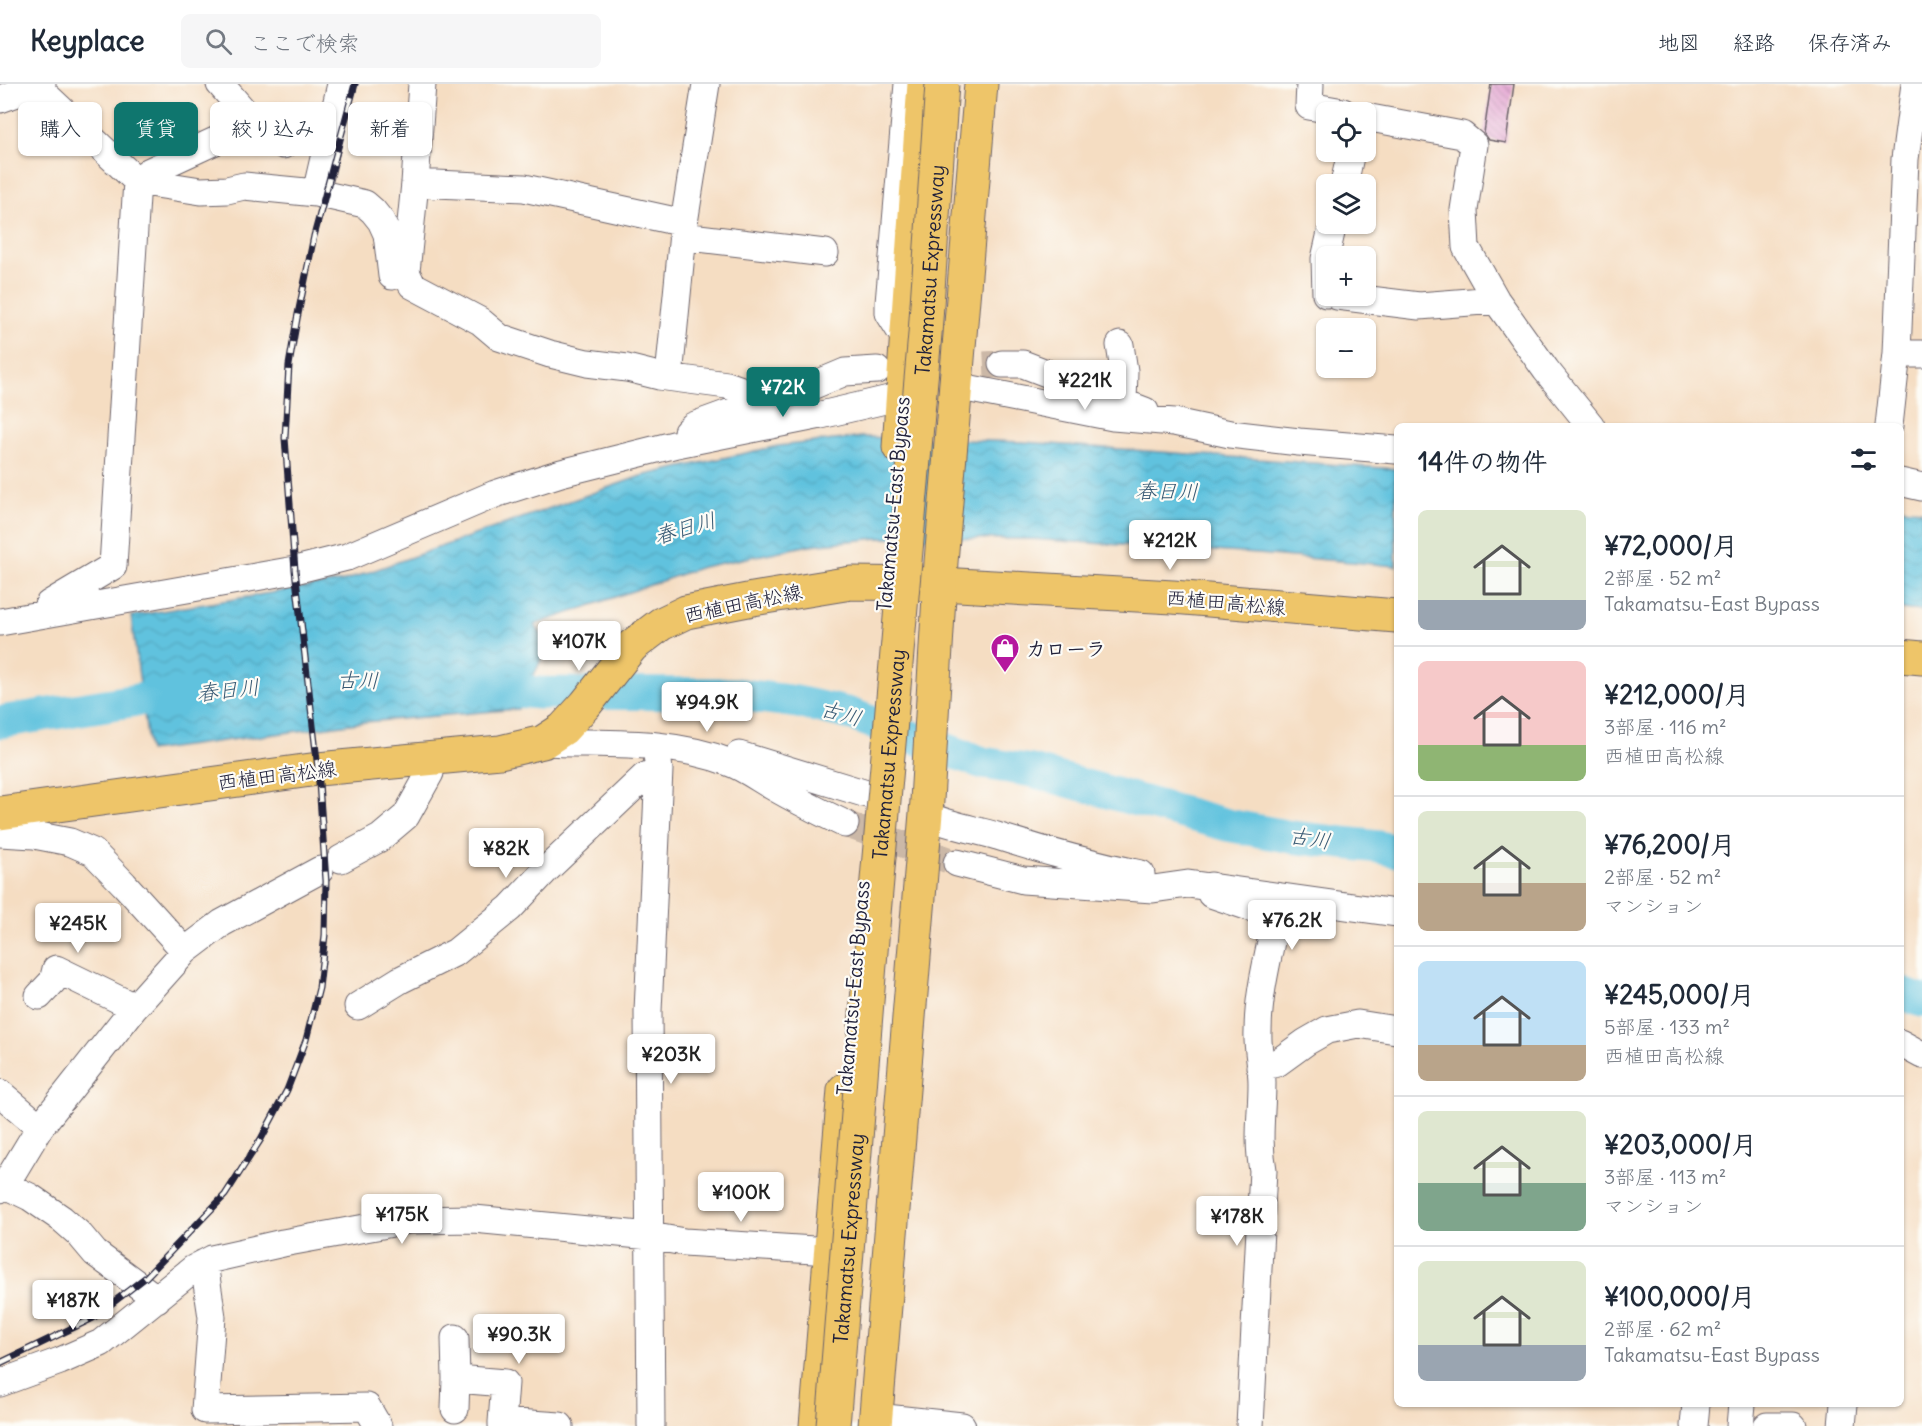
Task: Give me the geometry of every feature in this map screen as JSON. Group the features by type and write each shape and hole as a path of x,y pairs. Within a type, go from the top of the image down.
{"main road":[{"name":"Takamatsu-East Bypass","path":"816,1426 871,789 902,402 924,84"},
{"name":"Takamatsu Expressway","path":"833,1426 874,914 925,334 942,84"},
{"name":"Takamatsu Expressway","path":"868,1423 896,913 959,84"},
{"path":"868,1423 926,808 941,573 981,84"},
{"name":"西植田高松線","path":"0,813 318,769 500,752 553,735 585,705 632,646 662,624 686,612 851,583 888,572 941,573 1173,597 1394,616"},
{"path":"1904,656 1922,658"}],"street":[{"path":"220,84 236,102"},
{"path":"316,193 341,84"},
{"path":"422,84 406,272 412,285 480,321 499,337 550,354 587,363 727,385 767,399"},
{"path":"669,377 683,230 706,84"},
{"path":"906,340 889,313 889,303 908,84"},
{"path":"1310,84 1309,106 1316,107"},
{"path":"1890,423 1909,353 1905,159 1915,84"},
{"path":"0,99 39,85 137,181 201,191 244,186 316,193 364,204 381,220 387,234 392,276 406,272"},
{"path":"1376,119 1462,135 1474,145 1464,210 1466,247 1496,300 1546,370 1589,423"},
{"path":"43,615 49,604 113,566 137,181 148,172 210,143"},
{"path":"415,183 524,188 683,230 825,253"},
{"path":"1376,301 1419,306 1496,300"},
{"path":"1120,345 1124,370 1123,402"},
{"path":"1002,364 1023,364 1174,422"},
{"path":"677,444 693,426 767,399 807,388 845,372 877,370"},
{"path":"955,398 1174,422 1241,435 1299,442 1394,450"},
{"path":"0,622 295,570 347,557 495,494 561,473 677,444 821,415 902,402"},
{"path":"1904,483 1922,487"},
{"path":"553,735 592,744 625,743 666,755 730,762 845,824"},
{"path":"358,1006 400,980 456,952 510,908 545,871 666,755 736,754 871,789"},
{"path":"651,1426 648,1011 666,755"},
{"path":"157,1299 95,1253 62,1219 30,1197 2,1187 40,1127 134,1007 185,951 222,923 380,838 406,816 430,773 430,758"},
{"path":"926,808 948,825 1089,864 1199,885 1394,913"},
{"path":"0,833 34,835 70,842 93,852 185,951"},
{"path":"957,863 1023,880 1153,889 1199,885 1211,894 1270,914 1275,922 1260,994 1257,1033 1262,1082 1259,1134 1263,1170 1250,1426"},
{"path":"39,996 53,981 56,969 134,1007"},
{"path":"1260,1067 1277,1063 1327,1030 1358,1024 1394,1030"},
{"path":"1904,1045 1922,1056"},
{"path":"1904,1055 1911,1058 1922,1056"},
{"path":"0,1093 40,1127"},
{"path":"0,1383 101,1343 192,1269 212,1259 283,1243 420,1220 474,1219 650,1236 684,1242 830,1249"},
{"path":"204,1263 212,1317 205,1410 367,1407 378,1426"},
{"path":"455,1338 455,1409"},
{"path":"456,1379 505,1383 502,1424 560,1426"},
{"path":"1694,1426 1696,1407"},
{"path":"1740,1426 1742,1407"},
{"path":"1842,1426 1844,1407"},
{"path":"868,1423 962,1426"},
{"path":"1767,1426 1793,1426"}],"water":[{"path":"862,437 1023,442 1394,469 1394,566 1030,539 879,538 810,545 702,567 534,625 549,643 518,709 365,722 149,751 131,616 344,581 641,476 778,446"},
{"path":"1904,508 1922,510 1922,611 1904,609"}],"building":[{"path":"1491,84 1514,84 1506,143 1489,140 1484,133"}],"waterway":[{"name":"古川","path":"480,688 539,693 736,694 797,702 847,713 983,763 1032,771 1227,825 1291,837 1394,851"},
{"name":"春日川","path":"0,722 187,694"},
{"name":"古川","path":"1904,994 1922,1001"}],"tunnel":[{"path":"902,369 1002,364"},
{"path":"845,824 957,863"}],"railway":[{"path":"0,1363 93,1318 146,1277 225,1195 261,1139 287,1090 306,1040 319,988 325,935 326,881 318,769 295,570 285,438 289,365 297,319 314,236 355,84"}],"place":[{"name":"カローラ","path":"1005,674"}]}
